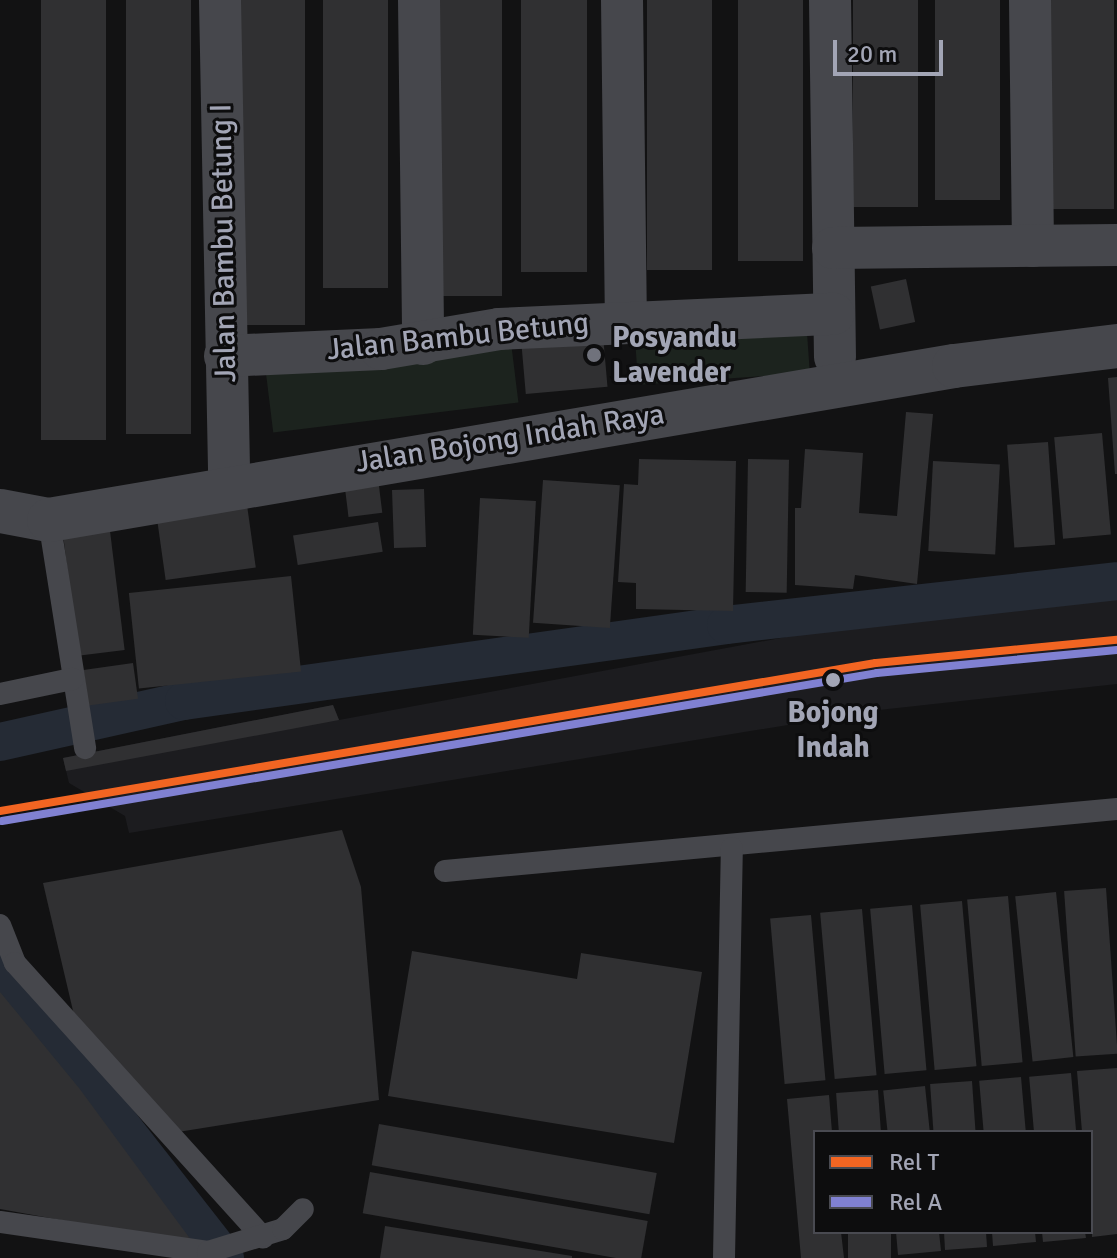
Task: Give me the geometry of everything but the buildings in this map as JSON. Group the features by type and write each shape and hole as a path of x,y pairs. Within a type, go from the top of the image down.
{"street":[{"name":"Jalan Bambu Betung I","path":"220,0 229,486"},
{"path":"419,0 423,344"},
{"path":"622,0 626,321"},
{"path":"830,0 835,357"},
{"path":"1030,0 1033,246"},
{"path":"833,248 1117,245"},
{"name":"Jalan Bambu Betung","path":"225,356 423,344 499,329 834,314"},
{"name":"Jalan Bojong Indah Raya","path":"0,511 49,520 229,486 954,366 1117,346"}],"lane":[{"path":"49,520 84,743"},
{"path":"0,694 72,679"},
{"path":"445,871 732,848 1117,809"},
{"path":"724,1258 732,848"},
{"path":"0,925 15,963 255,1239"},
{"path":"0,1222 208,1252 283,1229 303,1209"}],"shaded area":[{"path":"805,304 810,373 638,385 633,316"},
{"path":"510,334 518,402 273,433 265,364"},
{"path":"1117,597 1117,684 879,710 129,833 125,816 69,783 63,758 333,705 339,720 883,619"}],"waterway":[{"path":"0,742 184,701 726,625 1117,581"},
{"path":"0,959 7,979 225,1258"}],"rail line":[{"name":"T","path":"0,811 876,663 1117,640"},
{"name":"A","path":"2,821 877,673 1117,650"}],"place":[{"name":"Posyandu Lavender","path":"594,355"},
{"name":"Bojong Indah","path":"833,680"}]}
